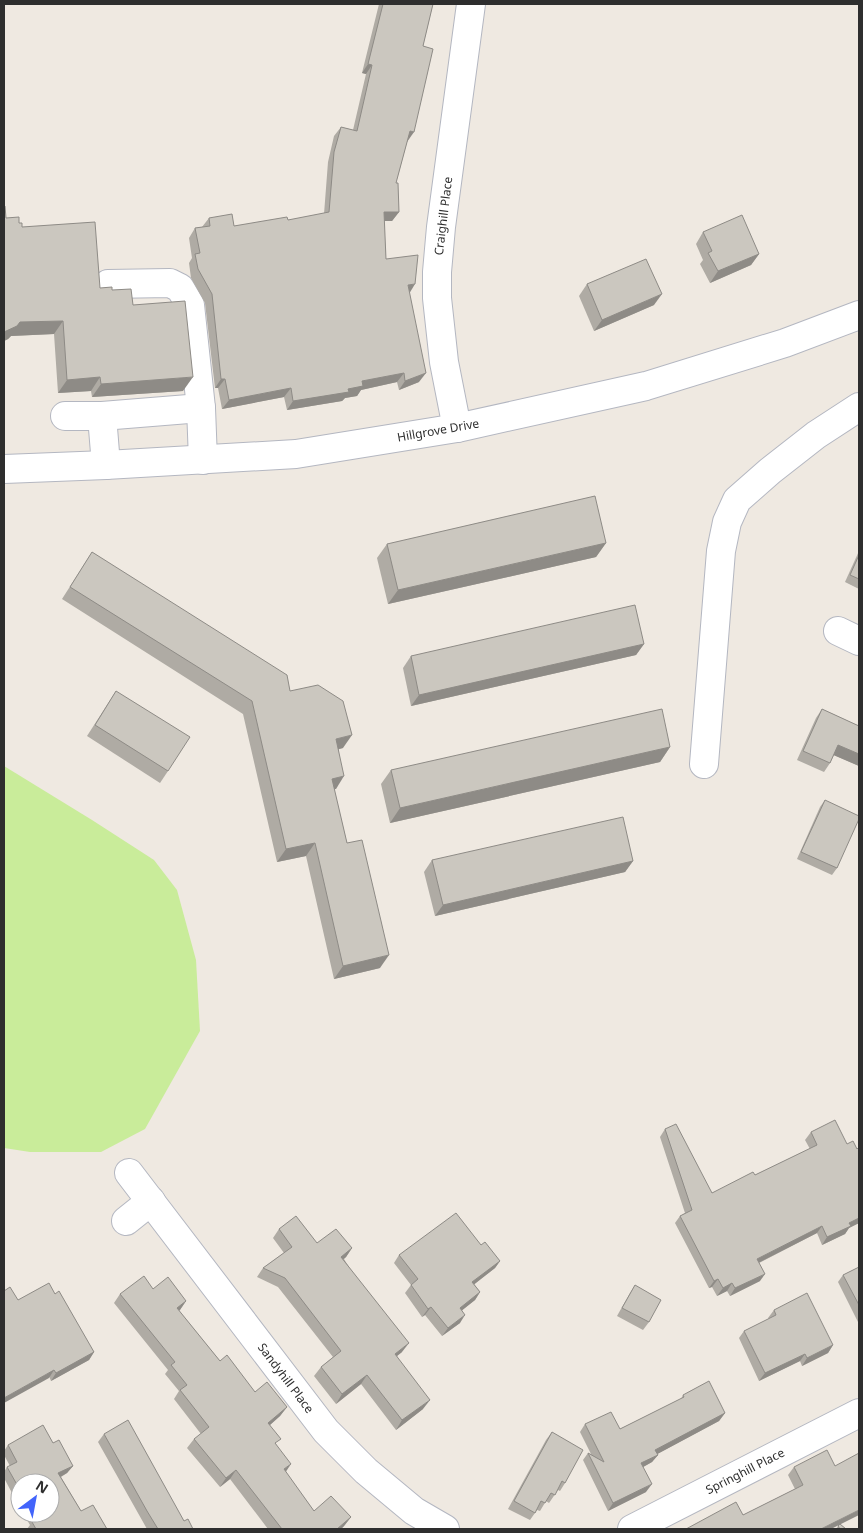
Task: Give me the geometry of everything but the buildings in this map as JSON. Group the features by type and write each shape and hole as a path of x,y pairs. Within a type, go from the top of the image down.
{"street":[{"name":"Craighill Place","path":"457,428 444,362 437,298 437,272 441,228 471,4"},
{"path":"108,284 170,283 180,288 190,305 201,408 203,460"},
{"name":"Hillgrove Drive","path":"4,469 296,454 457,428 646,386 785,343 859,315"},
{"path":"704,764 721,551 727,522 737,500 770,471 816,435 859,407"},
{"path":"65,416 102,416 201,408"},
{"path":"102,416 106,465"},
{"name":"Sandyhill Place","path":"129,1173 326,1431 366,1471 414,1511 445,1529"},
{"path":"126,1221 151,1201"},
{"name":"Springhill Place","path":"632,1529 859,1413"}],"green space":[{"path":"4,766 154,860 177,890 196,960 200,1031 145,1129 101,1152 30,1152 4,1148"}]}
